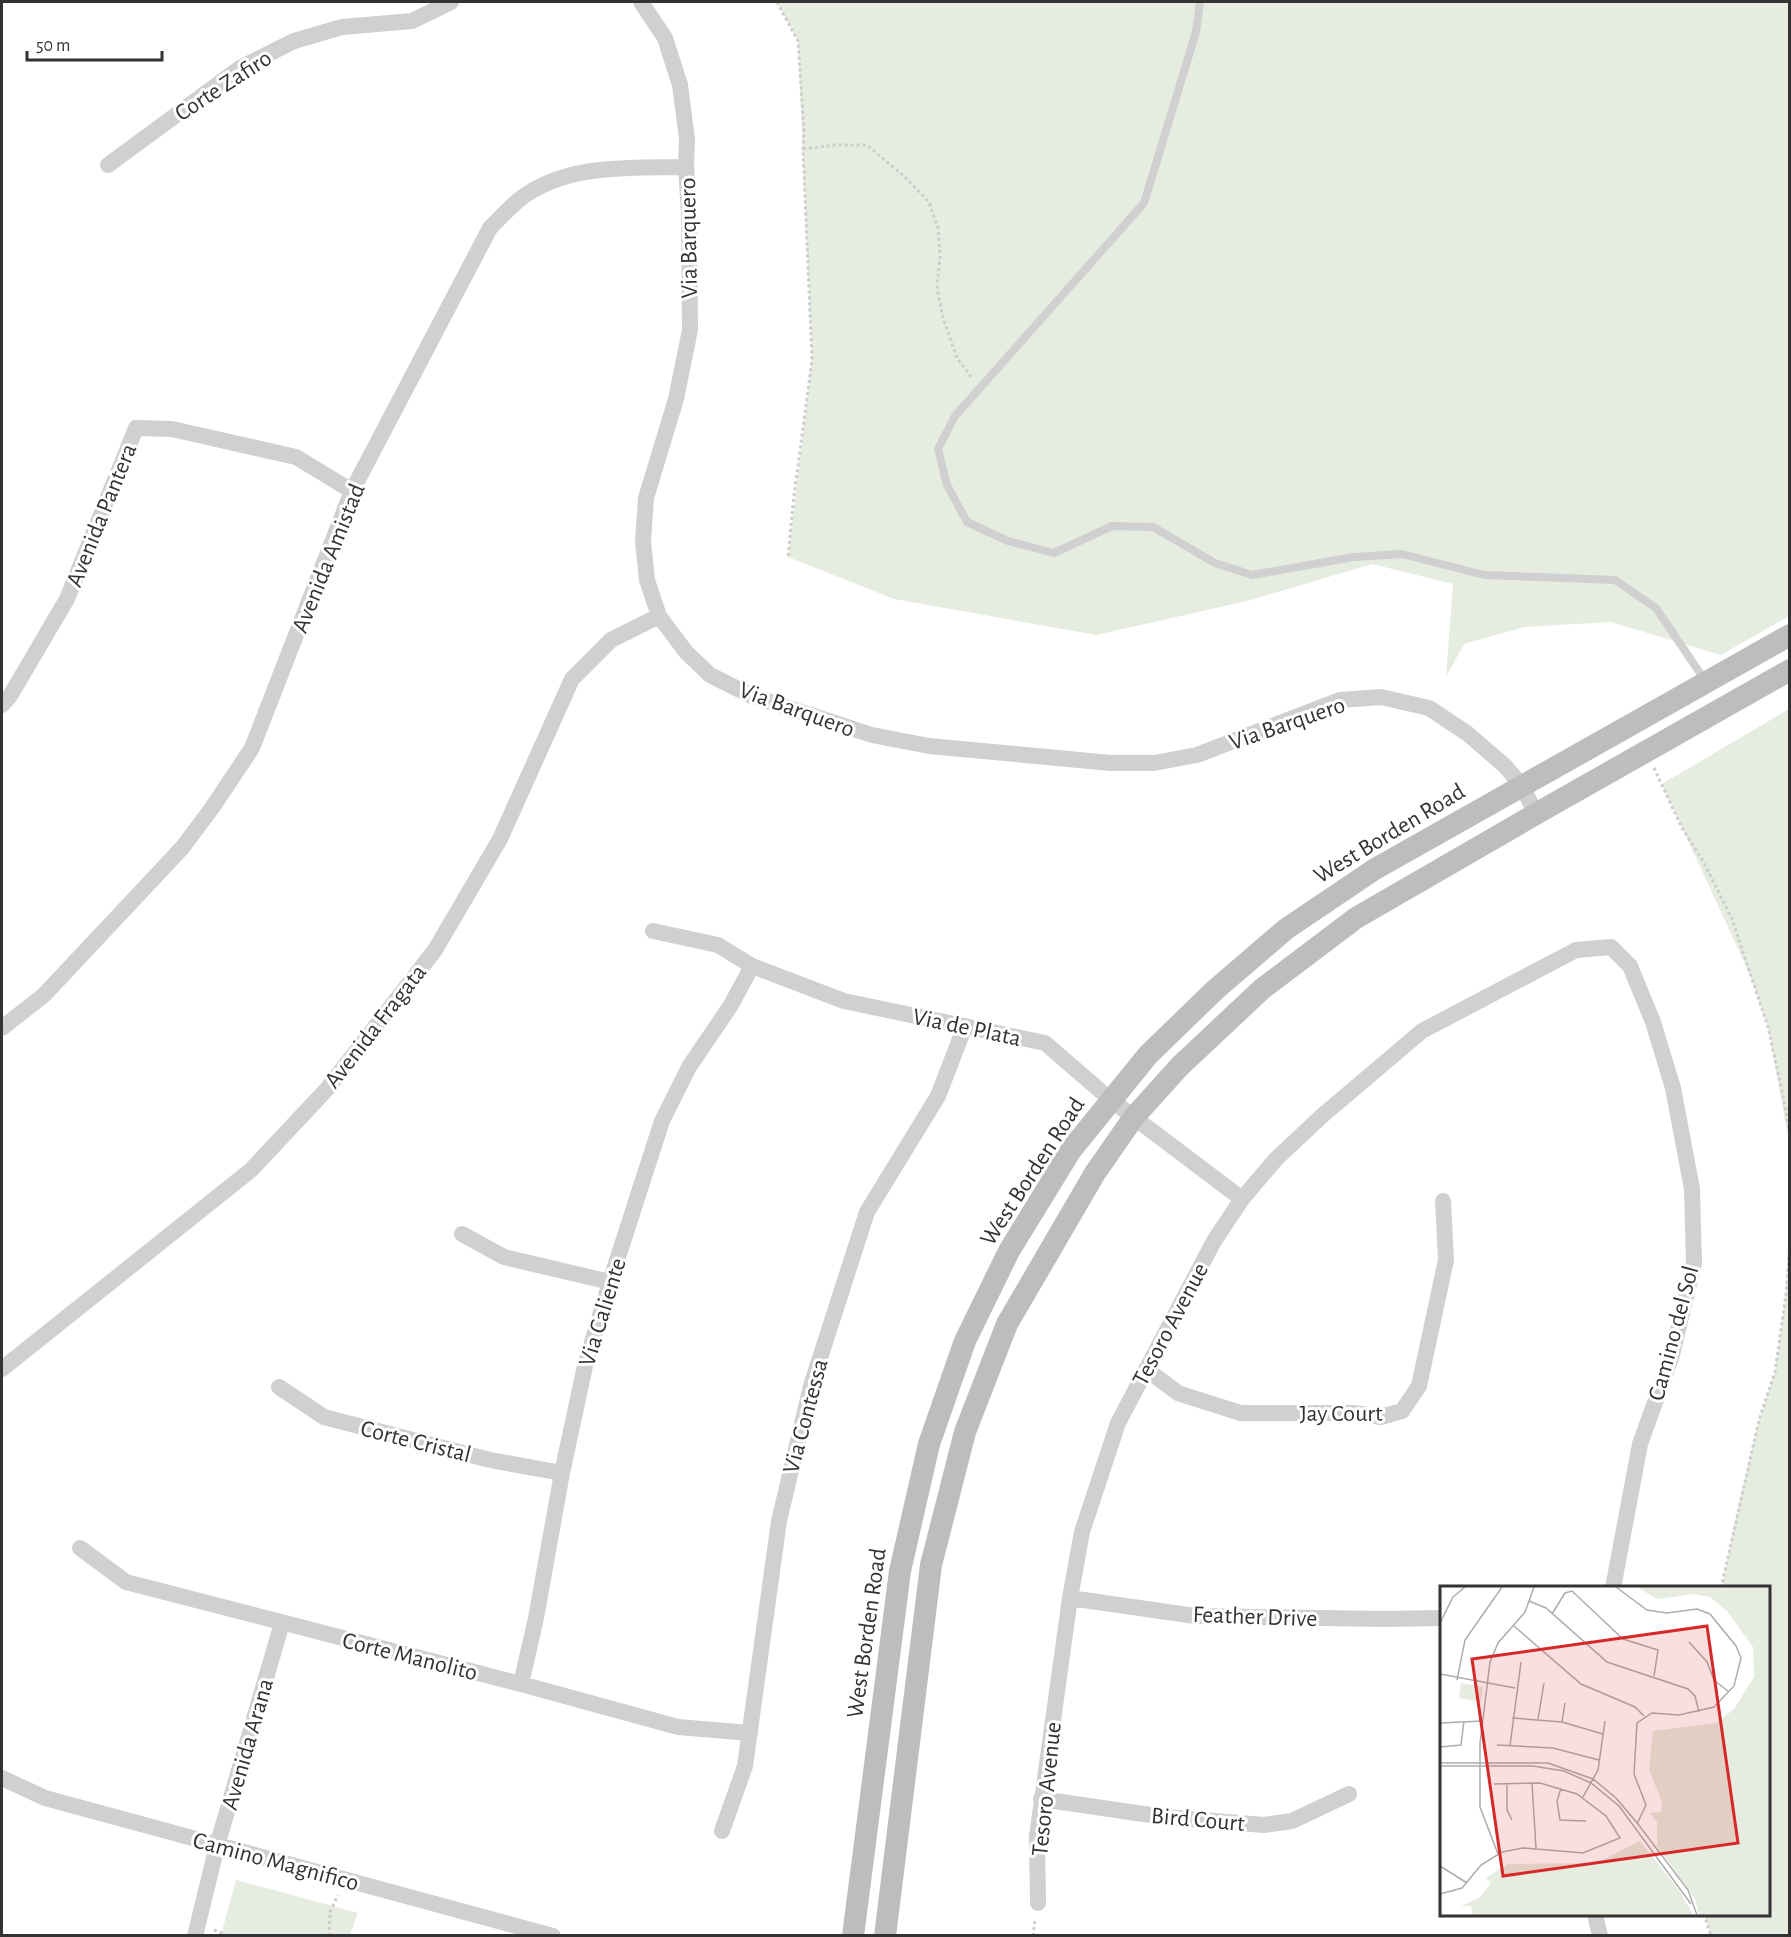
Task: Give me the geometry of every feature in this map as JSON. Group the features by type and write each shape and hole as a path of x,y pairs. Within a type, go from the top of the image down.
{"main road":[{"name":"West Borden Road","path":"852,1935 900,1571 929,1444 965,1341 1009,1251 1071,1150 1148,1055 1206,998 1286,929 1375,869 1790,635"},
{"path":"885,1935 931,1565 965,1432 1007,1324 1095,1173 1134,1118 1180,1066 1262,988 1356,918 1790,670"}],"street":[{"name":"Corte Zafiro","path":"108,165 240,68 294,41 342,27 412,21 451,2"},
{"name":"Via Barquero","path":"641,2 664,38 680,86 687,140 690,330 676,399 646,498 642,542 647,580 659,616 686,652 710,675 752,696 872,735 929,746 1111,763 1154,763 1197,755 1340,700 1381,697 1429,708 1468,734 1505,766 1522,786 1536,814"},
{"name":"Avenida Amistad","path":"2,1028 44,995 183,848 252,748 352,491 489,228 521,198 554,181 597,169 686,167"},
{"name":"Avenida Pantera","path":"2,705 10,696 67,600 136,428 172,429 296,458 352,491"},
{"name":"Avenida Fragata","path":"2,1369 251,1170 327,1089 435,950 500,839 572,679 611,640 659,616"},
{"name":"Via de Plata","path":"653,931 718,945 752,966 844,1001 1045,1043 1111,1100 1242,1199"},
{"name":"Tesoro Avenue","path":"1038,1903 1037,1836 1041,1799 1070,1598 1082,1532 1118,1423 1214,1241 1242,1199 1276,1159 1323,1115 1422,1031 1576,950 1611,947"},
{"name":"Camino del Sol","path":"1611,947 1630,966 1653,1022 1673,1088 1692,1189 1694,1263 1672,1354 1640,1444 1613,1586"},
{"name":"Via Caliente","path":"521,1684 537,1618 562,1473 585,1365 610,1282 662,1121 689,1067 731,1005 752,966"},
{"name":"Via Contessa","path":"722,1831 745,1766 779,1521 811,1386 867,1212 938,1096 965,1026"},
{"name":"Jay Court","path":"1146,1369 1178,1393 1241,1413 1354,1413 1381,1417 1402,1411 1419,1386 1446,1260 1443,1201"},
{"path":"462,1234 504,1257 610,1282"},
{"name":"Corte Cristal","path":"279,1386 324,1417 490,1460 562,1473"},
{"name":"Corte Manolito","path":"80,1548 126,1582 678,1727 750,1733"},
{"name":"Feather Drive","path":"1070,1598 1195,1616 1440,1618"},
{"name":"Avenida Arana","path":"195,1935 217,1846 282,1623"},
{"name":"Camino Magnifico","path":"2,1778 45,1798 344,1879 512,1931 552,1935"},
{"name":"Bird Court","path":"1041,1799 1164,1817 1264,1825 1292,1821 1349,1794"},
{"path":"1595,1916 1600,1935"}],"lane":[{"path":"1200,2 1196,32 1144,202 954,416 938,449 947,485 967,522 1008,541 1054,553 1112,526 1153,527 1215,563 1252,575 1354,557 1402,554 1484,575 1615,580 1656,608 1706,683"}],"path":[{"path":"777,2 798,41 804,130 812,360 788,556"},
{"path":"803,149 834,145 867,145 905,177 929,202 938,228 940,257 937,288 943,318 957,358 978,390"},
{"path":"1647,751 1681,825 1704,863 1732,919 1768,1027 1790,1135"},
{"path":"1721,1586 1759,1420 1774,1372 1786,1294 1790,1244"},
{"path":"329,1935 330,1912 344,1879"},
{"path":"1705,1916 1711,1935"}],"shaded area":[{"path":"777,2 1789,2 1789,616 1721,655 1611,622 1524,627 1464,644 1446,677 1453,584 1372,564 1247,601 1096,635 894,599 788,557 812,360 798,41"},
{"path":"1789,709 1789,1142 1768,1027 1750,975 1662,784"},
{"path":"1789,1226 1789,1935 1711,1935 1704,1916 1770,1916 1770,1586 1722,1586 1759,1420 1775,1372 1786,1294"},
{"path":"236,1880 358,1913 350,1935 221,1935"}]}
